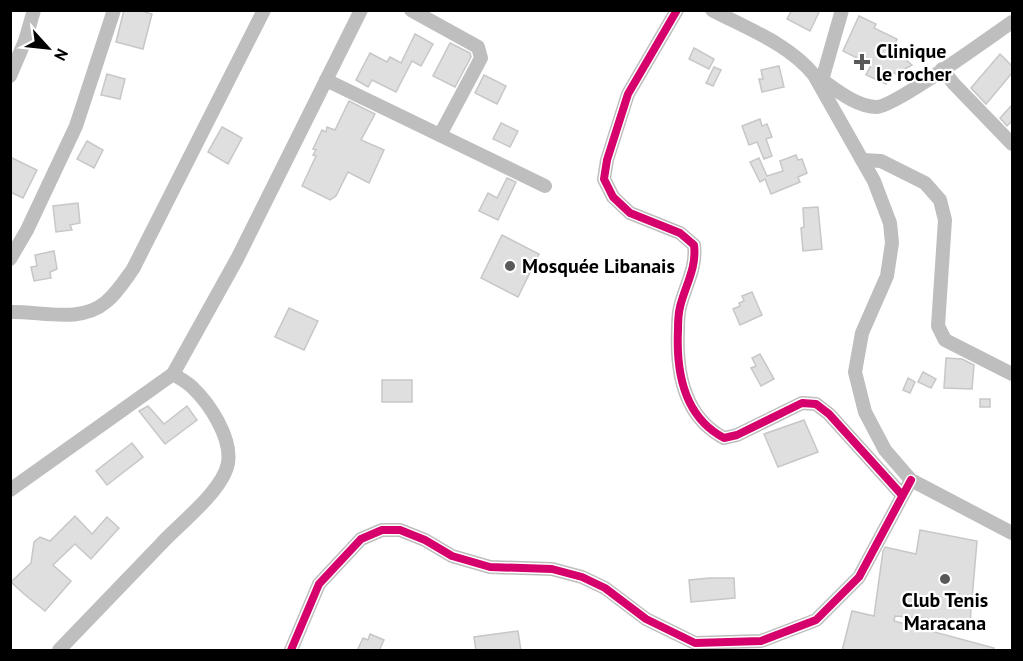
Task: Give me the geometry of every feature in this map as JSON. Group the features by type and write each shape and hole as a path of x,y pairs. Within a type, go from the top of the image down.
{"street":[{"path":"10,76 25,41 34,10"},
{"path":"10,259 27,230 76,126 114,10"},
{"path":"10,312 62,315 88,311 105,303 118,290 133,269 264,10"},
{"path":"10,490 173,374 237,259 361,10"},
{"path":"411,10 478,47 481,52 481,58 440,135"},
{"path":"677,10 628,94 607,160 604,179 613,198 630,213 680,233 694,245 693,267 679,309 677,355 679,375 696,416 712,432 724,438 737,435 802,403 816,404 829,414 902,495"},
{"path":"712,10 788,50 802,60 818,77 854,99 867,106 878,107 889,104 1012,22"},
{"path":"842,10 818,77 885,208 890,223 892,243 887,276 862,333 855,372 865,412 885,450 911,480 1012,533"},
{"path":"942,69 1012,144"},
{"path":"326,80 545,186"},
{"path":"862,160 881,161 925,183 940,200 945,220 938,326 945,340 1012,374"},
{"path":"59,651 163,541 202,504 218,484 228,464 227,442 217,418 192,387 173,374"},
{"path":"291,651 319,584 361,539 382,530 400,530 425,540 452,556 490,567 552,569 582,577 605,588 646,619 695,643 761,641 816,620 859,577 911,480"}],"building":[{"path":"124,10 138,10 152,14 143,49 116,42"},
{"path":"792,10 820,10 810,31 787,19"},
{"path":"859,16 876,24 874,28 897,39 893,48 912,65 896,74 892,72 886,84 866,75 871,65 843,51"},
{"path":"415,34 433,44 421,66 412,61 396,92 372,80 368,87 356,80 370,53 387,62 390,57 401,63"},
{"path":"450,43 470,53 471,57 455,87 433,76"},
{"path":"694,48 714,59 709,69 689,59"},
{"path":"1000,54 1012,66 1012,73 986,104 971,88"},
{"path":"779,66 784,87 762,92 759,79 763,79 761,70"},
{"path":"714,67 721,70 713,86 706,83"},
{"path":"107,74 125,79 120,99 101,95"},
{"path":"484,75 506,86 497,104 475,93"},
{"path":"349,101 375,114 361,140 384,150 369,183 348,172 336,196 330,200 302,186 316,156 313,155 316,150 313,149 322,130 326,132 327,127 335,130"},
{"path":"1012,105 1012,121 1007,126 1000,118"},
{"path":"760,119 762,126 767,124 772,137 766,139 772,156 764,159 757,142 749,145 742,126"},
{"path":"501,123 518,131 510,147 493,139"},
{"path":"222,127 242,138 228,164 208,152"},
{"path":"87,141 103,150 94,168 77,159"},
{"path":"796,155 798,160 802,159 807,173 798,177 800,182 771,194 765,179 760,182 750,162 759,158 767,176 783,171 780,161"},
{"path":"10,157 37,170 23,198 10,192"},
{"path":"507,178 516,182 498,220 479,211 488,193 497,198"},
{"path":"78,203 80,223 70,225 72,230 56,232 53,206"},
{"path":"818,207 822,249 803,251 801,228 804,227 803,208"},
{"path":"502,235 539,254 518,297 481,278"},
{"path":"54,251 57,269 50,272 51,278 34,281 31,267 37,266 35,255"},
{"path":"752,292 762,315 740,325 733,309 744,301 742,296"},
{"path":"289,308 318,321 304,350 275,337"},
{"path":"760,354 774,379 761,386 751,368 756,366 752,358"},
{"path":"946,358 962,359 974,365 972,389 944,388"},
{"path":"923,372 936,379 931,388 918,382"},
{"path":"908,378 915,382 910,393 903,390"},
{"path":"382,380 412,380 412,402 382,402"},
{"path":"980,399 990,399 990,407 980,407"},
{"path":"148,406 164,424 187,406 197,420 165,444 139,411"},
{"path":"804,420 818,452 778,467 764,434"},
{"path":"132,443 143,457 107,485 96,471"},
{"path":"75,516 92,534 107,517 119,528 91,559 75,544 53,565 71,581 45,611 11,582 31,563 34,542 40,537 50,541"},
{"path":"920,530 977,541 970,622 895,616 894,621 994,648 994,651 842,651 852,611 874,616 885,547 916,554"},
{"path":"734,578 735,598 691,602 689,580"},
{"path":"518,631 521,651 476,651 474,637"},
{"path":"370,634 384,640 379,651 357,651 363,638 368,640"}],"cycle path":[{"path":"677,10 628,94 607,160 604,179 613,197 630,213 680,233 694,245 694,261 678,316 681,377 691,406 710,429 724,438 737,435 802,403 816,404 829,414 902,495"},
{"path":"291,650 319,584 361,539 382,530 400,530 425,540 452,556 490,567 552,569 582,577 605,588 646,619 695,643 761,641 816,620 859,577 911,480"}],"place":[{"name":"Clinique le rocher","path":"862,62"},
{"name":"Mosquée Libanais","path":"510,266"},
{"name":"Club Tenis Maracana","path":"945,579"}]}
